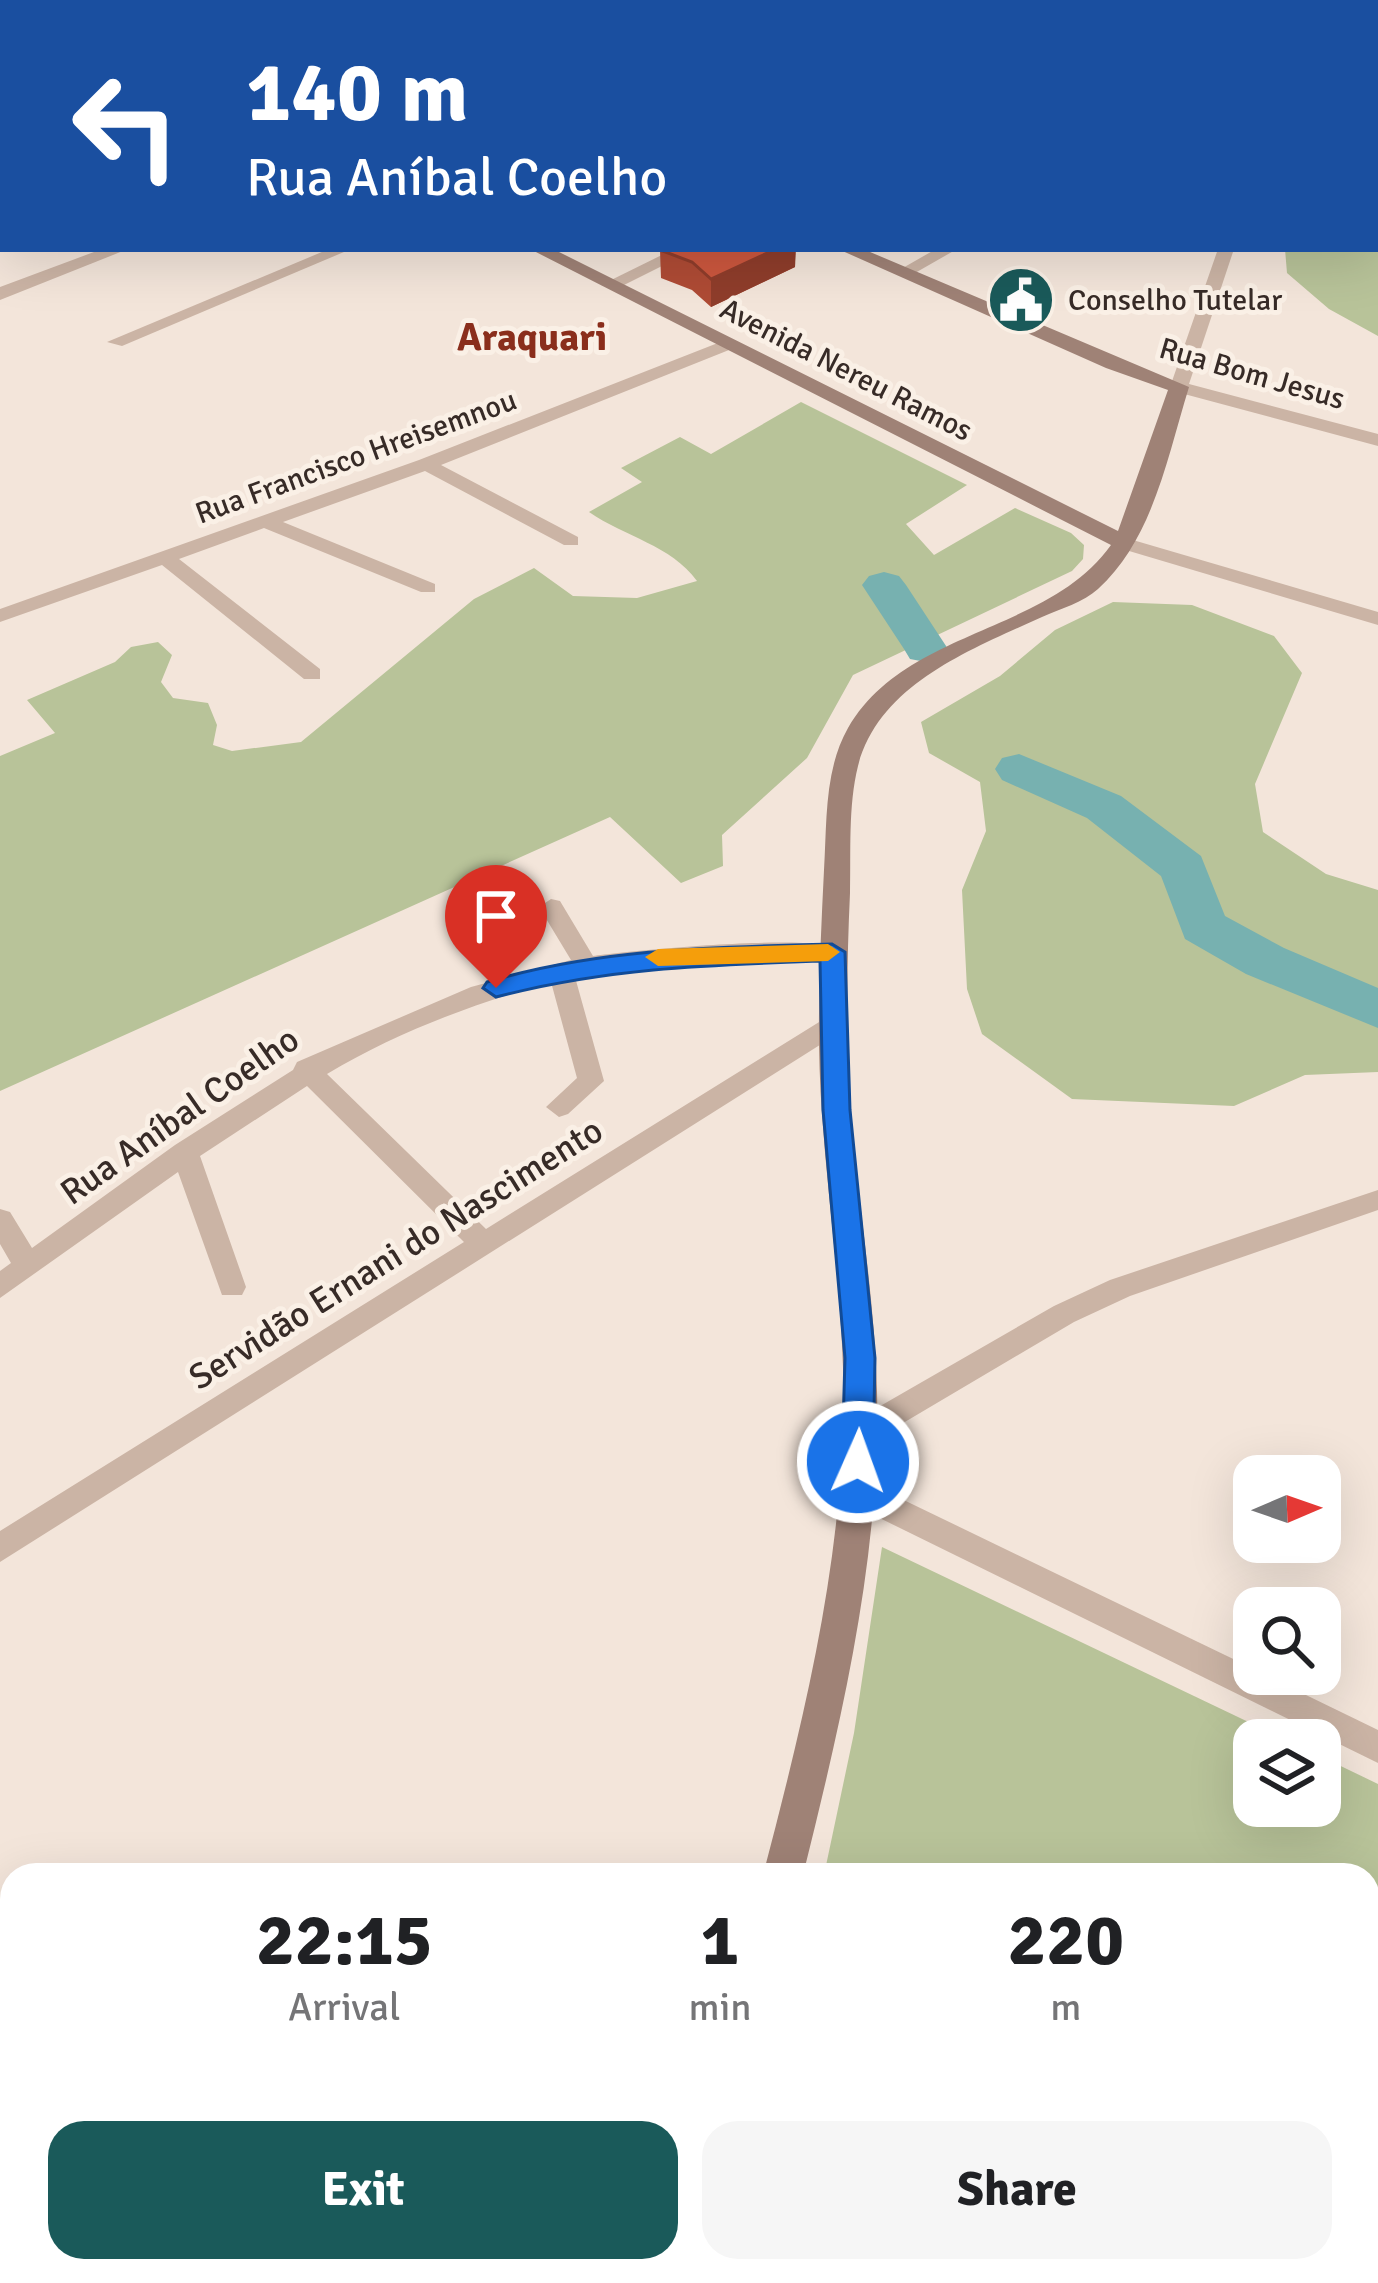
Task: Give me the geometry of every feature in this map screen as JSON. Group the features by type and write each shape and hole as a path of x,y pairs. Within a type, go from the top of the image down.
{"main road":[{"name":"Avenida Nereu Ramos","path":"545,252 1126,544"},
{"name":"Rua Bom Jesus","path":"854,252 1113,364 1179,387"},
{"path":"1113,364 1151,404 1158,420 1159,449"},
{"path":"786,1863 810,1768 856,1491 860,1433 860,1358 833,1025 832,952 842,782 849,751 885,698 936,663 1086,588 1107,571 1126,544 1179,387"}],"street":[{"path":"0,294 110,252"},
{"path":"116,342 336,252"},
{"path":"610,284 681,252"},
{"path":"902,273 943,252"},
{"path":"1179,387 1225,252"},
{"name":"Rua Francisco Hreisemnou","path":"0,616 426,464 728,344"},
{"name":"Rua Bom Jesus","path":"1179,387 1378,440"},
{"path":"426,464 571,541"},
{"path":"266,522 428,588"},
{"path":"1126,544 1378,619"},
{"path":"165,558 312,674"},
{"path":"551,907 574,969 591,1081 559,1107"},
{"name":"Rua Aníbal Coelho","path":"0,1286 306,1070 419,1017 496,988 574,969 648,958 832,952"},
{"name":"Servidão Ernani do Nascimento","path":"0,1548 833,1025"},
{"path":"306,1070 485,1245"},
{"path":"185,1152 232,1287"},
{"path":"860,1433 1064,1314 1120,1288 1376,1200"},
{"path":"0,1220 28,1266"},
{"path":"856,1491 1378,1747"}],"green space":[{"path":"1285,252 1378,252 1378,336 1329,309 1287,273"},
{"path":"801,402 967,485 906,524 934,555 1015,508 1071,533 1084,545 1083,559 1072,571 853,675 807,758 722,835 723,866 681,883 610,817 0,1091 0,756 55,733 27,700 115,662 131,647 158,642 172,655 161,682 173,698 208,703 217,725 213,745 232,751 301,742 474,599 534,568 573,596 637,598 697,581 661,550 589,512 642,482 621,468 680,437 711,454"},
{"path":"1113,602 1192,605 1274,636 1302,673 1255,784 1263,832 1326,874 1378,890 1378,1072 1305,1075 1234,1106 1072,1099 982,1034 967,989 962,890 986,831 980,782 929,753 921,722 1000,676 1055,630"},
{"path":"882,1547 1242,1719 1233,1719 1233,1827 1341,1827 1341,1766 1378,1784 1378,1863 827,1863 854,1733"}],"building":[{"path":"665,252 770,252 711,279 692,262"}],"waterway":[{"path":"884,585 926,649"},
{"path":"1019,769 1104,807 1183,868 1203,926 1265,961 1378,1009"}],"slow traffic":[{"path":"658,957 828,952"}],"place":[{"name":"Conselho Tutelar","path":"1021,300"}],"district":[{"name":"Araquari","path":"532,337"}],"route":[{"path":"496,988 561,971 648,958 832,952 836,1110 860,1358 858,1462"}]}
